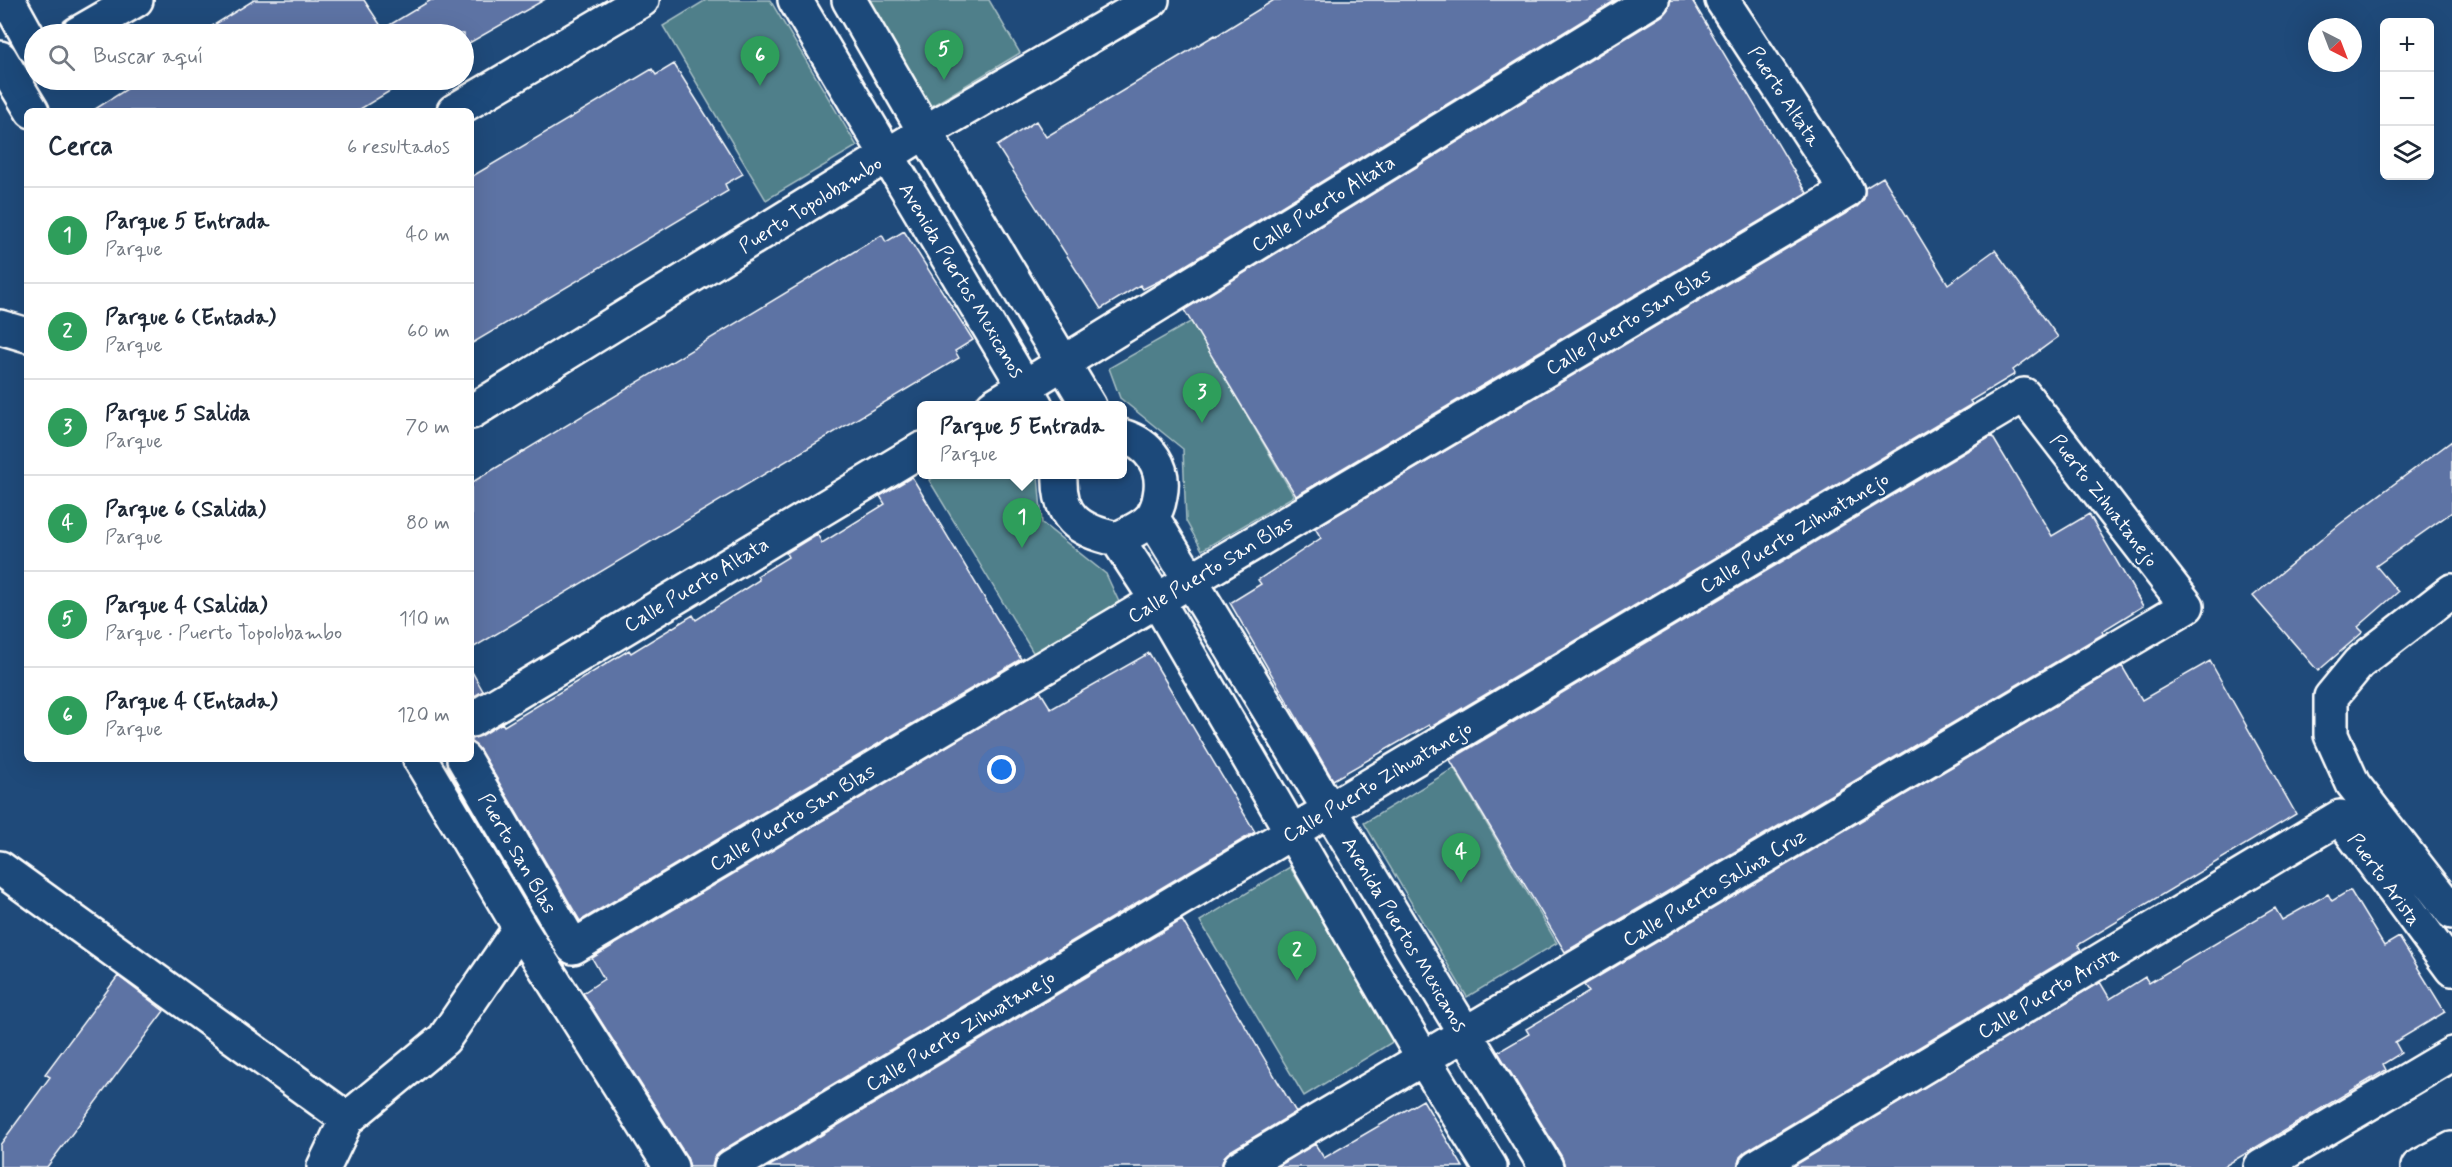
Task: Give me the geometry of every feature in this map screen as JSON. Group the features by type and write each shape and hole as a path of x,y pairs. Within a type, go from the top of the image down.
{"street":[{"path":"8,0 24,28"},
{"path":"94,24 136,0"},
{"path":"459,108 642,0"},
{"name":"Avenida Puertos Mexicanos","path":"795,0 1030,396"},
{"path":"849,0 925,132 1087,401"},
{"name":"Puerto Topolobambo","path":"474,410 925,132 1152,0"},
{"name":"Calle Puerto Altata","path":"1009,401 1030,396 1064,363 1652,0"},
{"name":"Puerto Altata","path":"1722,0 1847,191"},
{"path":"0,58 30,108"},
{"name":"Calle Puerto San Blas","path":"573,947 1847,191"},
{"path":"0,327 24,334"},
{"name":"Puerto Zihuatanejo","path":"2024,395 2187,606"},
{"name":"Calle Puerto Zihuatanejo","path":"730,1167 2024,395"},
{"path":"1060,479 1059,490 1064,509 1074,522 1088,532 1117,539 1136,530 1152,517 1159,503 1162,486 1159,467 1150,452 1136,440 1127,437"},
{"name":"Calle Puerto Altata","path":"474,718 917,451"},
{"name":"Avenida Puertos Mexicanos","path":"1152,517 1192,579 1546,1167"},
{"path":"1117,539 1157,600 1423,1058 1490,1167"},
{"path":"2447,896 2353,783 2331,735 2331,697 2359,663 2452,591"},
{"name":"Calle Puerto Salina Cruz","path":"1240,1167 2187,606"},
{"path":"422,762 520,928 671,1167"},
{"name":"Puerto San Blas","path":"466,762 573,947"},
{"name":"Puerto Arista","path":"2340,817 2452,969"},
{"name":"Calle Puerto Arista","path":"1756,1167 2340,817"},
{"path":"0,868 347,1119"},
{"path":"324,1167 347,1119 444,1039 520,928"},
{"path":"2261,1167 2452,1054"},
{"path":"2418,1167 2452,1149"}],"green space":[{"path":"706,0 770,0 857,146 766,200 663,26"},
{"path":"866,0 989,0 1020,53 930,107"},
{"path":"1192,321 1294,496 1202,550 1186,521 1183,449 1127,404 1127,401 1120,398 1109,368"},
{"path":"1038,479 1042,523 1106,574 1119,602 1034,654 929,480"},
{"path":"1454,768 1557,943 1467,997 1364,823"},
{"path":"1290,867 1394,1041 1304,1096 1200,921"}],"building":[{"path":"254,0 364,0 380,24 215,24"},
{"path":"431,0 544,0 474,40 474,24 391,24"},
{"path":"1274,0 1616,0 1165,278 1143,289 1140,285 1101,309 997,146 1036,121 1046,137"},
{"path":"1671,0 1692,0 1807,193 1296,496 1184,310 1662,16"},
{"path":"674,64 743,174 725,184 728,191 474,342 474,175 652,69 656,75"},
{"path":"125,90 392,90 362,108 97,108"},
{"path":"1883,177 1948,284 1995,250 2058,337 2013,370 2015,374 1970,401 1972,404 1431,727 1429,725 1333,780 1230,603 1261,584 1258,580 1321,538 1315,528 1857,207 1864,199 1865,188"},
{"path":"904,231 973,340 955,351 959,358 474,647 474,481 882,235 886,242"},
{"path":"1992,436 2052,536 2089,514 2143,606 2102,631 2103,634 1565,952 1450,760"},
{"path":"2452,441 2452,512 2376,566 2398,592 2358,627 2363,632 2318,671 2253,596 2340,524"},
{"path":"912,477 1021,659 580,921 480,750 474,745 474,738 502,723 504,726 629,650 631,653 693,615 696,620 759,580 757,576 788,557 786,553 817,534 822,543 885,504 880,496"},
{"path":"1149,653 1255,832 721,1151 714,1158 712,1167 690,1167 687,1157 583,993 604,979 592,958 1040,691 1051,709"},
{"path":"2210,661 2296,814 2078,945 2081,950 1746,1151 1740,1157 1737,1167 1565,1167 1562,1157 1498,1052 1529,1034 1526,1029 1589,992 1584,985 2122,666 2142,700"},
{"path":"474,675 483,691 474,696"},
{"path":"2350,890 2384,946 2399,937 2445,1012 2395,1042 2401,1053 2383,1064 2386,1070 2223,1167 1792,1167 2100,982 2110,999 2145,977 2149,983 2275,908 2282,920 2328,894 2332,901"},
{"path":"1182,920 1296,1112 1230,1151 1224,1157 1221,1167 768,1167"},
{"path":"118,976 164,1011 47,1167 0,1167 0,1145 50,1077 45,1074"},
{"path":"1423,1100 1463,1167 1277,1167 1315,1144 1324,1158"}],"place":[{"name":"Parque 4 (Salida)","path":"944,80"},
{"name":"Parque 4 (Entada)","path":"760,86"},
{"name":"Parque 5 Salida","path":"1202,423"},
{"name":"Parque 5 Entrada","path":"1022,548"},
{"name":"Parque 6 (Salida)","path":"1461,883"},
{"name":"Parque 6 (Entada)","path":"1297,981"}]}
